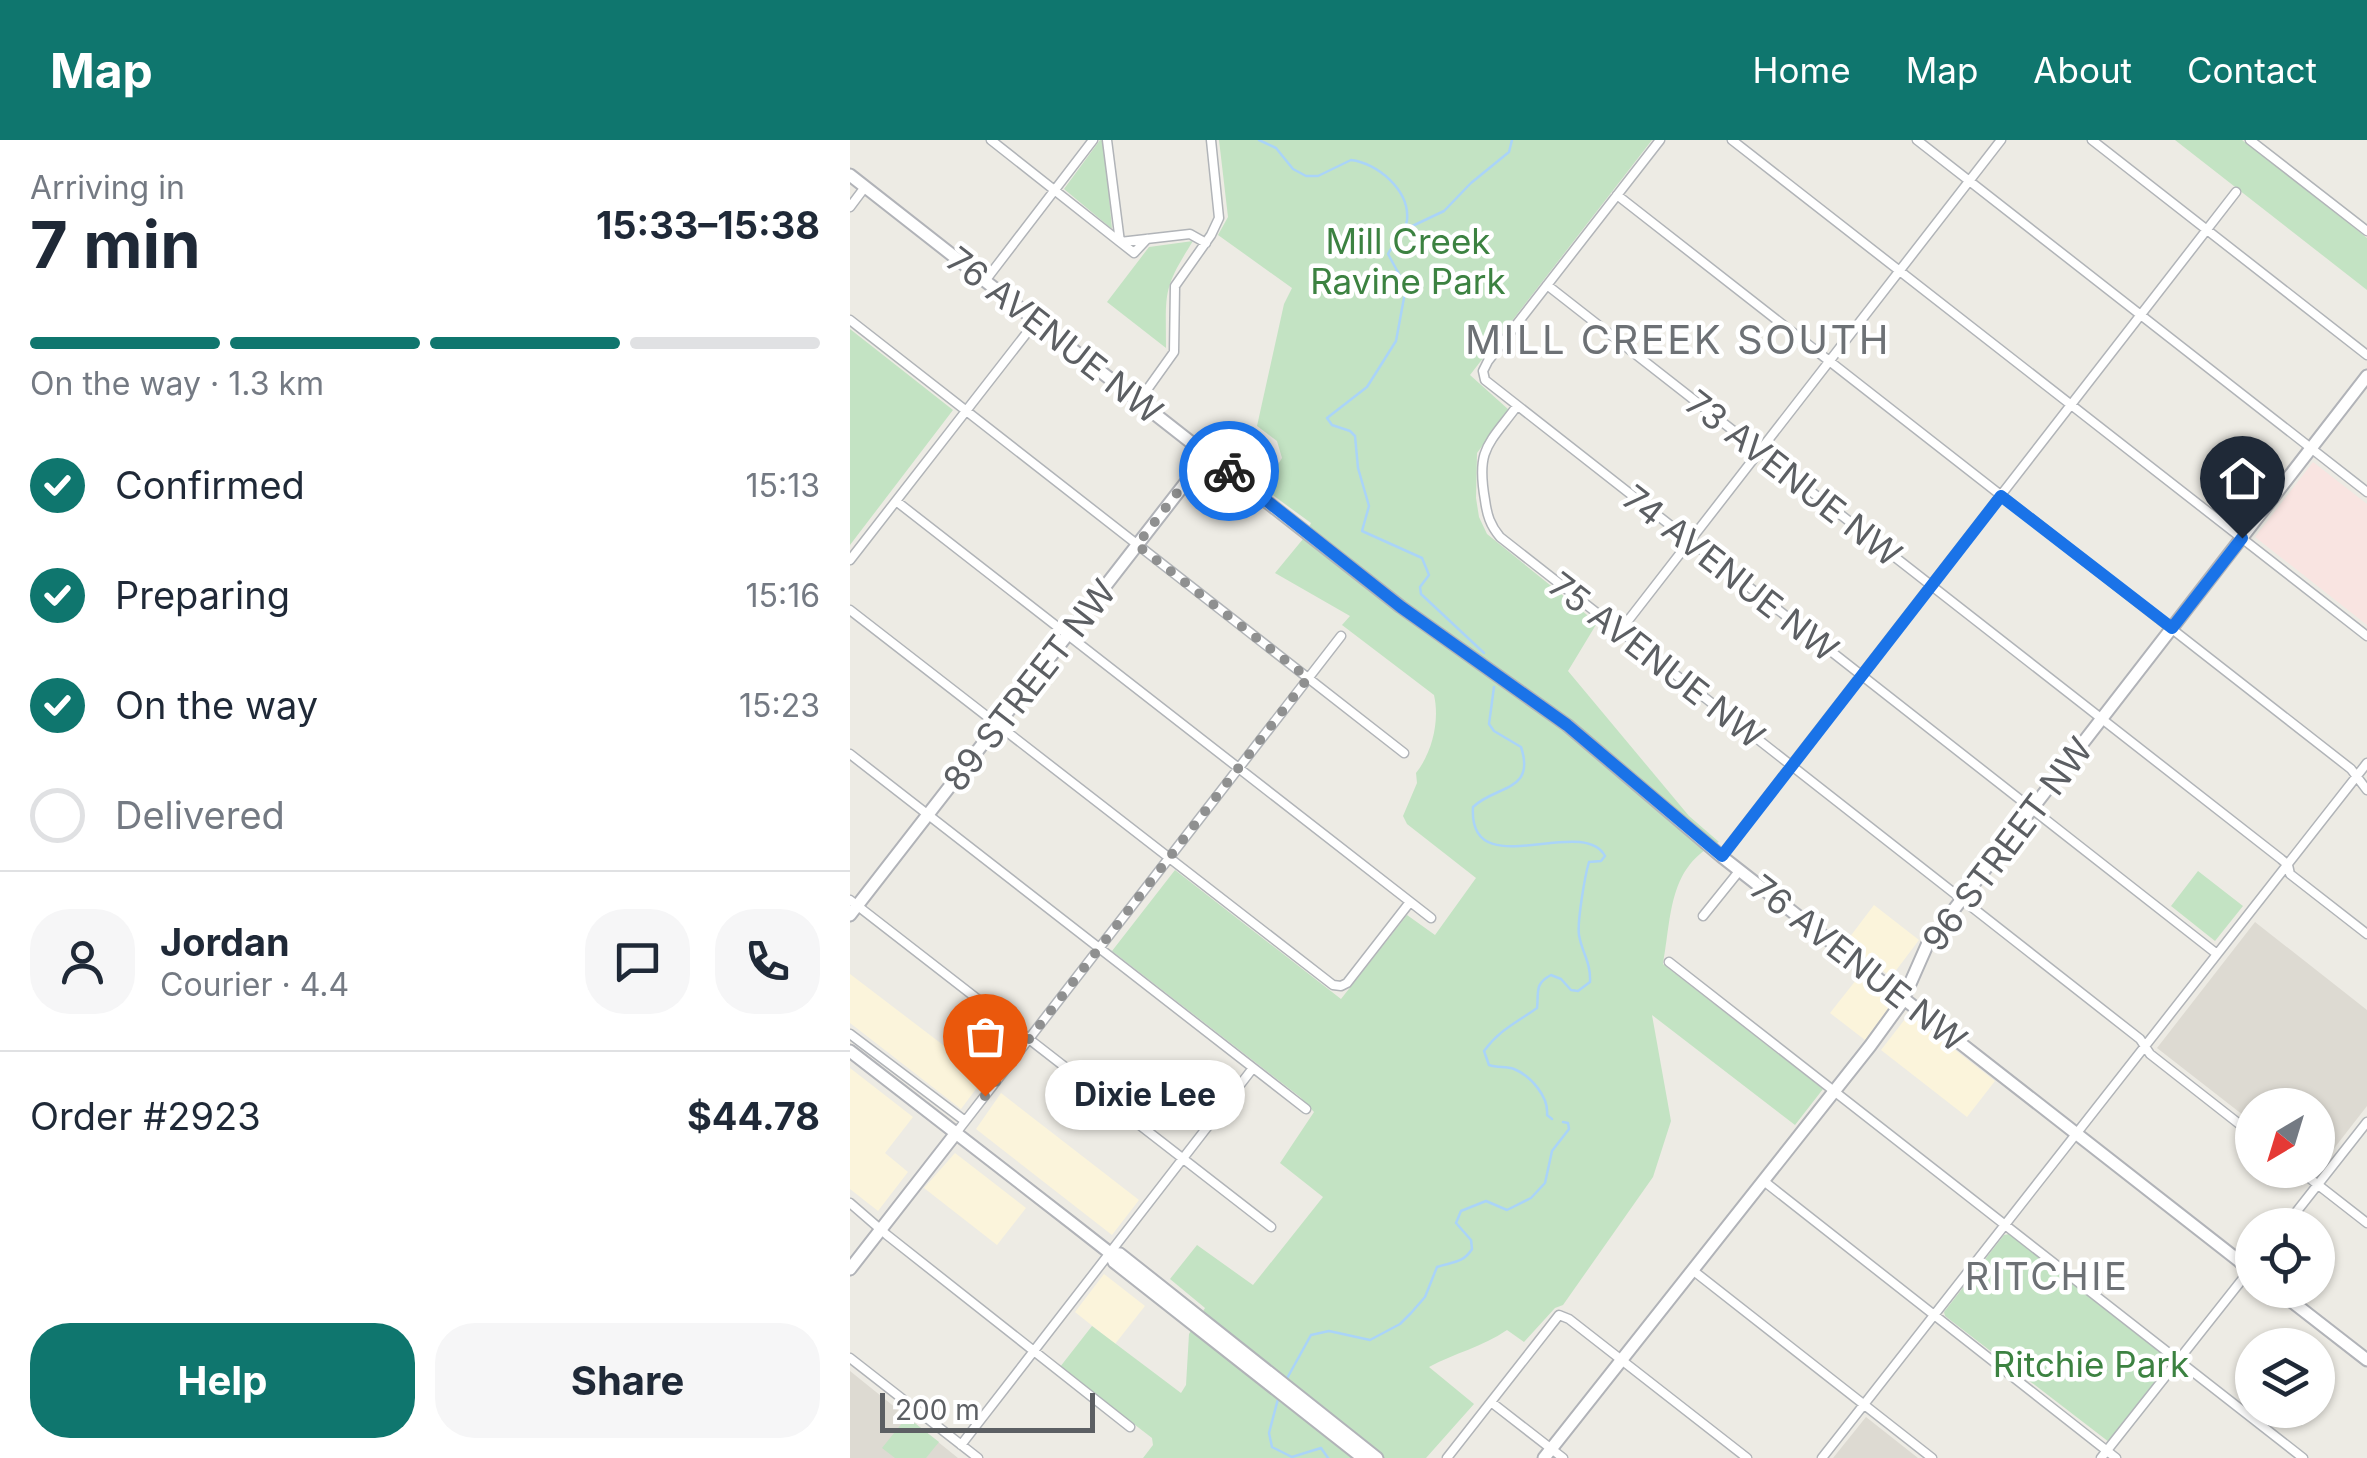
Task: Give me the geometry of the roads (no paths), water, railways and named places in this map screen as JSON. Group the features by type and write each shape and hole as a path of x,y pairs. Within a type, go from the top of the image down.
{"street":[{"path":"991,140 1120,242 1190,234 1206,243"},
{"path":"985,281 1093,140"},
{"path":"1107,140 1120,242"},
{"path":"1139,401 1173,356 1175,286 1216,228 1220,213 1212,140"},
{"path":"1548,285 1660,140"},
{"path":"1732,140 2367,636"},
{"path":"1917,140 2367,492"},
{"path":"1620,631 2001,140"},
{"path":"2092,140 2367,355"},
{"path":"2250,140 2367,231"},
{"name":"76 AVENUE NW","path":"850,175 1401,607 1567,725 1722,856 2235,1256"},
{"path":"850,207 865,187"},
{"path":"1722,856 2236,192"},
{"path":"1617,195 2351,770 2367,790"},
{"name":"74 AVENUE NW","path":"1548,285 1488,361 1483,374 1490,385 2217,954"},
{"name":"73 AVENUE NW","path":"1548,285 2288,865 2290,874 2367,934"},
{"path":"850,320 1404,753"},
{"path":"850,560 1036,321"},
{"name":"96 STREET NW","path":"1548,1454 1834,1093 1904,998 1925,948 1962,898 2367,376"},
{"name":"75 AVENUE NW","path":"1517,406 1481,461 1488,518 1504,540 2140,1038 2150,1054 2235,1121"},
{"name":"89 STREET NW","path":"852,907 928,815 1207,454"},
{"path":"896,501 1431,918"},
{"path":"850,610 1331,984 1346,983 1410,902"},
{"path":"850,1269 1341,636"},
{"path":"850,754 1306,1110"},
{"path":"1822,1458 2367,763"},
{"path":"1703,916 1740,870"},
{"path":"852,907 1271,1226"},
{"path":"1668,962 2303,1458"},
{"path":"850,1034 965,1121"},
{"path":"850,1050 1110,1253 1120,1254 1191,1318 1362,1458"},
{"path":"961,1445 1253,1068"},
{"path":"2335,1163 2367,1122"},
{"path":"1764,1182 2104,1454 2116,1458"},
{"path":"2300,1208 2316,1188"},
{"path":"2322,1188 2367,1223"},
{"path":"850,1203 1130,1426"},
{"path":"1694,1272 1932,1458"},
{"path":"2104,1454 2235,1290"},
{"path":"2300,1308 2367,1360"},
{"path":"1447,1458 1560,1315 1747,1458"},
{"path":"1191,1318 1377,1458"},
{"path":"850,1358 978,1458"},
{"path":"1490,1402 1548,1454 1562,1458"}],"waterway":[{"path":"1259,140 1276,148 1293,169 1306,176 1318,176 1351,160 1371,166 1390,180 1403,198 1406,225 1388,254 1406,287 1396,341 1367,387 1327,418 1332,425 1355,436 1358,468 1369,506 1362,531 1422,558 1429,575 1420,587 1421,594 1484,653"},
{"path":"1406,229 1444,211 1509,152 1512,140"},
{"path":"1494,687 1489,724 1521,747 1523,772 1511,786 1473,807 1476,830 1488,842 1507,846 1574,842 1593,845 1605,856 1601,861 1589,862 1580,910 1579,935 1590,982 1578,991 1571,990 1561,979 1551,975 1546,978 1538,989 1537,1008 1502,1032 1484,1051 1489,1065 1514,1069 1532,1082 1542,1094 1547,1115 1552,1119"},
{"path":"1285,1382 1311,1335 1329,1331 1370,1340 1400,1324 1425,1297 1437,1267 1460,1260 1472,1249 1471,1240 1456,1223 1461,1211 1486,1201 1507,1210 1531,1198 1545,1183 1552,1151 1569,1129 1568,1123 1563,1122"},
{"path":"1278,1399 1269,1433 1272,1447 1292,1457 1321,1448 1328,1458"}],"place":[{"name":"Dixie Lee","path":"985,1096"}],"district":[{"name":"MILL CREEK SOUTH","path":"1678,339"},
{"name":"RITCHIE","path":"2047,1276"}],"park label":[{"name":"Mill Creek Ravine Park","path":"1408,261"},
{"name":"Ritchie Park","path":"2091,1364"}]}
